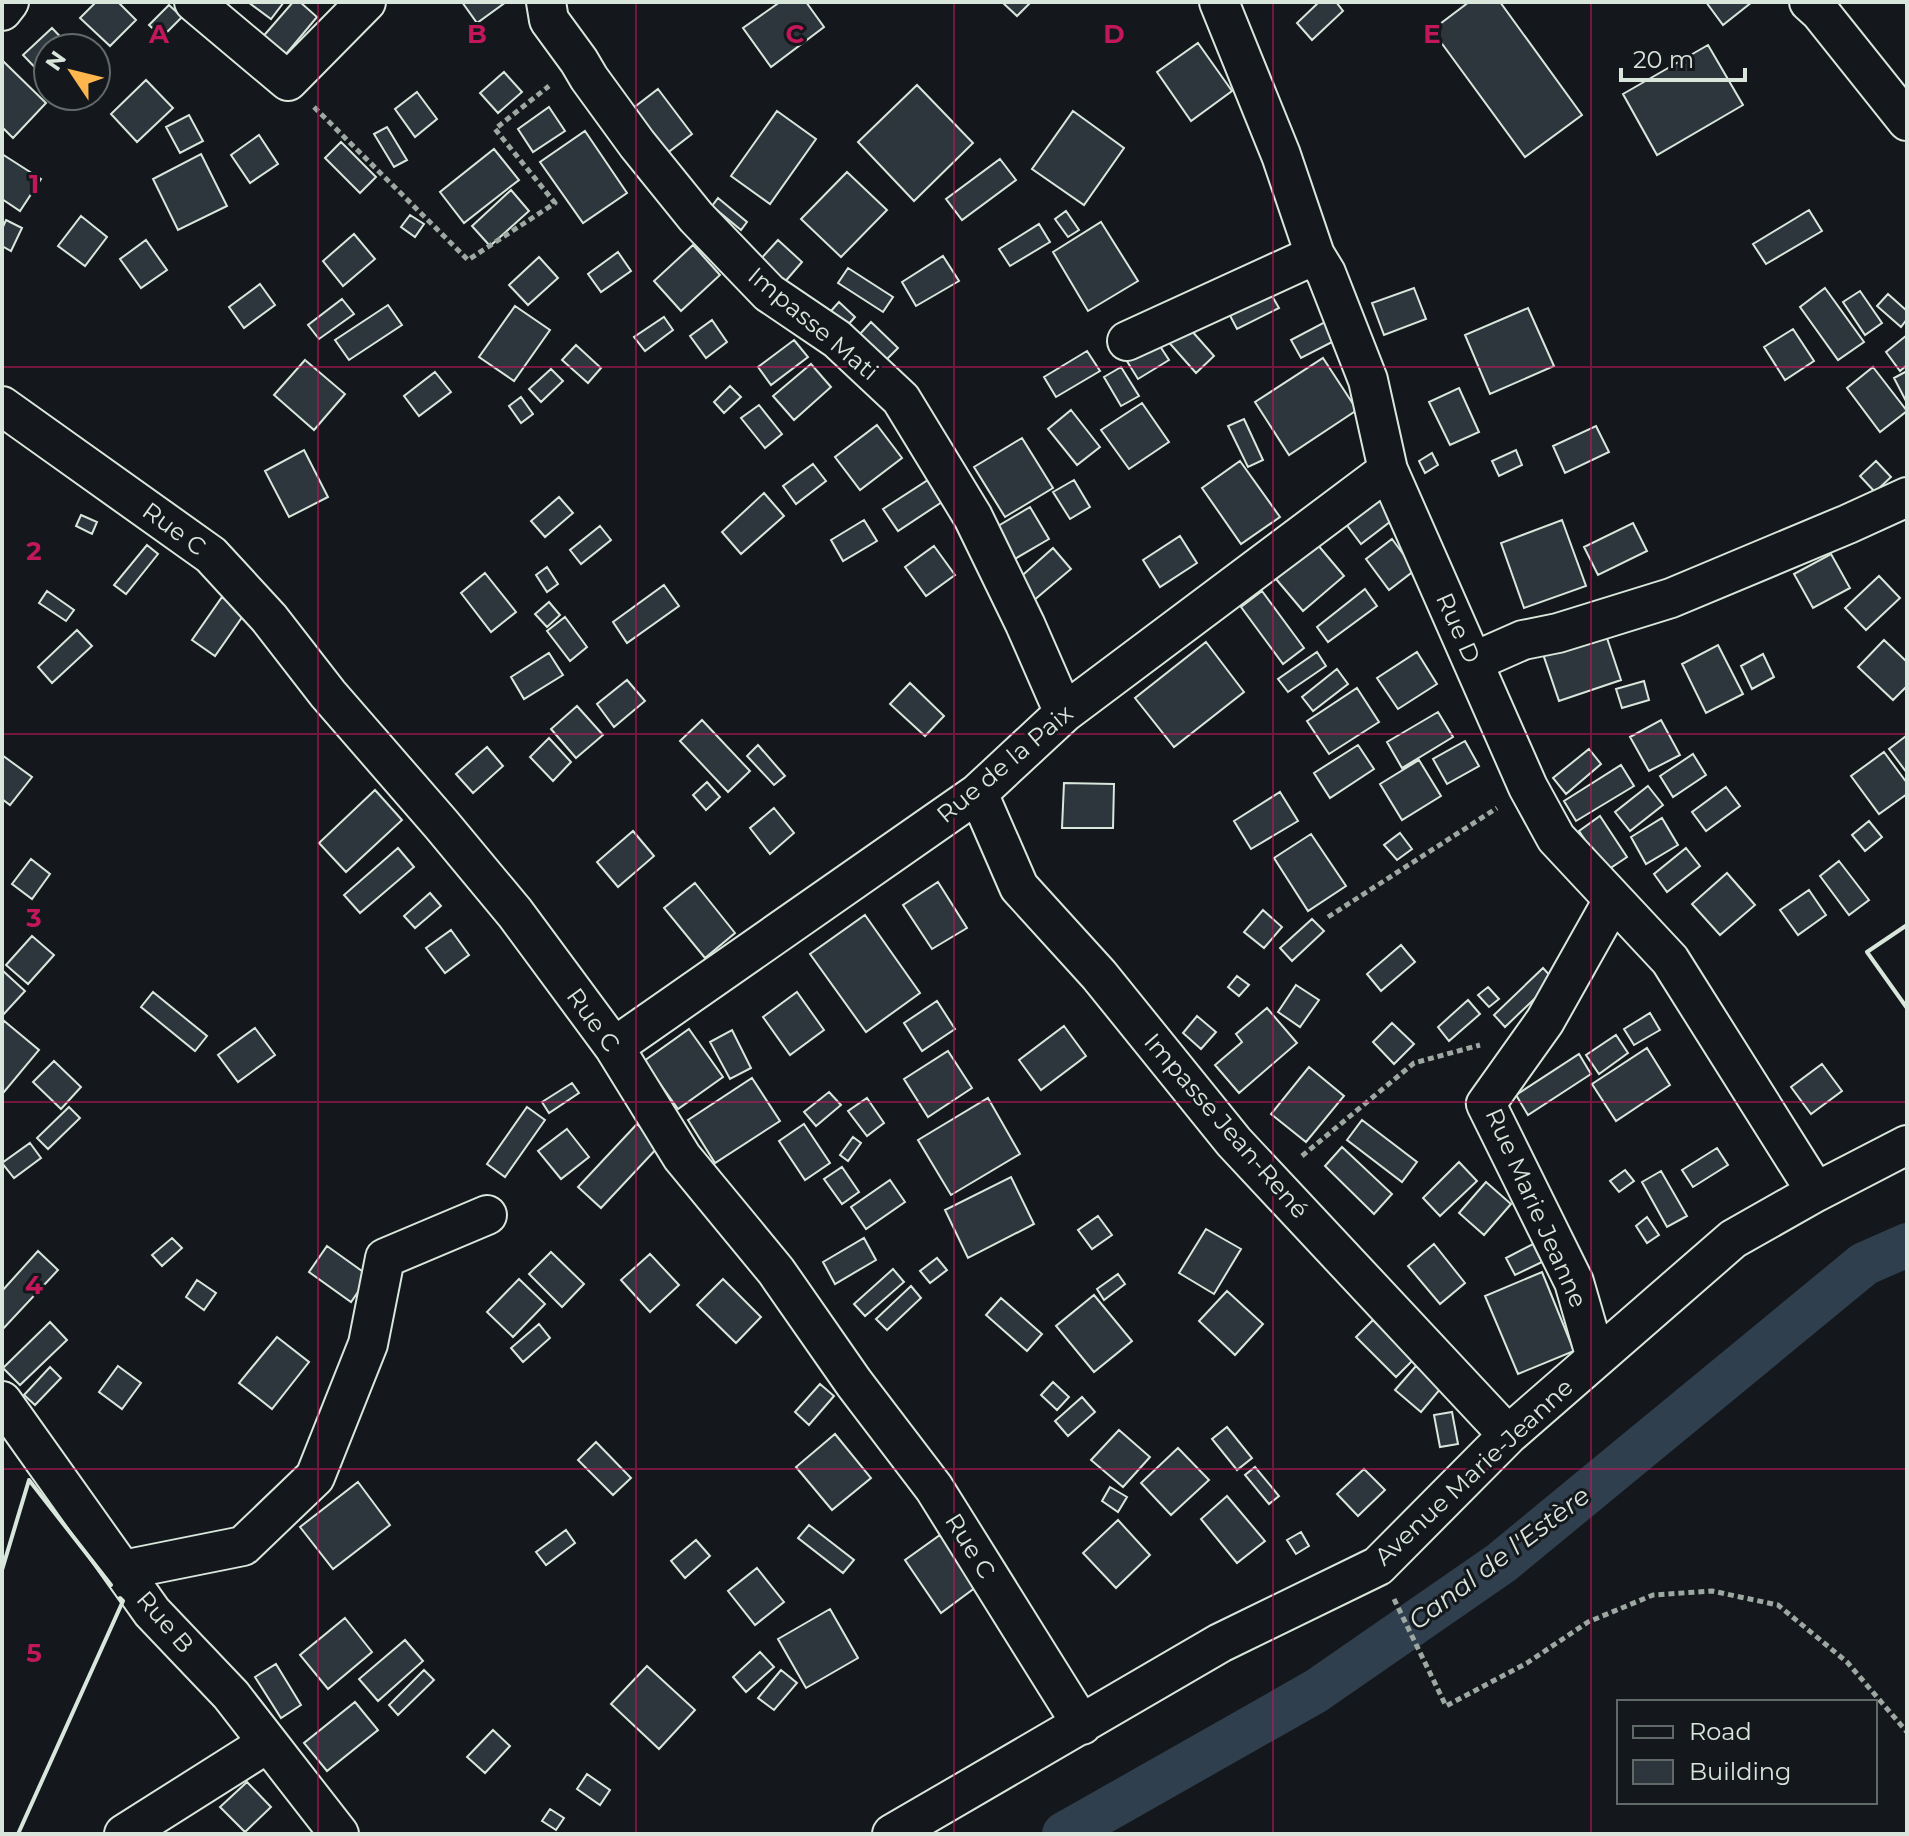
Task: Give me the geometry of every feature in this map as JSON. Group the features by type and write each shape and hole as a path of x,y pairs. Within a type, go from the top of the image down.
{"street":[{"path":"2,11 9,2"},
{"path":"194,2 288,81 366,2"},
{"name":"Impasse Mati","path":"546,2 549,20 589,78 696,217 769,293 837,339 901,399 973,517 1064,713"},
{"name":"Rue D","path":"1219,2 1281,155 1315,255 1326,273 1368,380 1388,470 1528,787 1556,838 1670,960 1816,1192"},
{"path":"1809,2 1907,121"},
{"path":"1127,341 1315,255"},
{"name":"Rue C","path":"2,406 211,555 269,618 328,694 515,913 614,1047 682,1157 776,1271 854,1383 934,1488 1082,1725"},
{"name":"Rue de la Paix","path":"614,1047 978,793 1064,713 1388,470"},
{"path":"1473,662 1523,640 1558,633 1671,598 1907,497"},
{"name":"Impasse Jean-René","path":"978,793 1019,887 1099,975 1234,1142 1508,1435"},
{"name":"Rue Marie Jeanne","path":"1596,1358 1574,1282 1486,1104 1540,1028 1613,900"},
{"name":"Avenue Marie-Jeanne","path":"892,1834 1220,1643 1378,1566 1508,1435 1733,1239 1907,1145"},
{"path":"123,1570 243,1546 315,1477 368,1344 385,1258 487,1215"},
{"name":"Rue B","path":"2,1401 152,1612 231,1695 341,1832"},
{"path":"124,1834 268,1743"}],"path":[{"path":"288,81 468,260 555,203 495,129 579,61"},
{"path":"1328,917 1528,787"},
{"path":"1271,1183 1414,1063 1540,1028"},
{"path":"1378,1566 1446,1706 1527,1663 1588,1622 1653,1595 1712,1591 1778,1605 1847,1662 1907,1732"}],"building":[{"path":"96,2 118,2 136,20 112,44 112,32 95,32 80,18"},
{"path":"248,2 284,2 271,19"},
{"path":"293,2 300,2 317,17 282,59 260,40"},
{"path":"462,2 506,2 477,23"},
{"path":"780,2 806,2 824,27 771,67 743,28"},
{"path":"1002,2 1031,2 1017,16"},
{"path":"1319,2 1336,2 1343,11 1312,40 1297,23"},
{"path":"1469,2 1500,2 1582,115 1525,157 1432,30"},
{"path":"1706,2 1752,2 1723,25"},
{"path":"169,5 182,17 162,37 149,25"},
{"path":"1198,43 1232,91 1191,121 1157,72"},
{"path":"1708,45 1743,105 1657,155 1623,94"},
{"path":"32,47 32,64 23,55"},
{"path":"4,62 32,89 32,112 38,112 13,138 2,127"},
{"path":"504,72 522,92 498,113 480,93"},
{"path":"146,80 173,108 137,142 111,114"},
{"path":"917,85 973,143 914,201 858,142"},
{"path":"658,89 692,134 666,154 632,109"},
{"path":"417,92 437,119 415,137 395,109"},
{"path":"549,107 565,131 533,152 518,129"},
{"path":"777,111 816,139 770,204 731,176"},
{"path":"1073,111 1124,148 1084,205 1032,169"},
{"path":"189,115 203,141 180,153 166,127"},
{"path":"387,127 407,160 394,167 374,134"},
{"path":"585,131 627,193 583,223 540,162"},
{"path":"259,135 278,164 250,183 231,155"},
{"path":"341,142 376,177 360,193 325,158"},
{"path":"494,149 519,180 464,223 440,192"},
{"path":"2,154 41,179 20,211 2,199"},
{"path":"201,154 227,206 178,230 153,179"},
{"path":"1000,159 1016,180 962,220 946,199"},
{"path":"847,172 887,210 841,257 801,219"},
{"path":"511,190 529,211 490,246 472,226"},
{"path":"718,198 747,222 741,230 712,206"},
{"path":"1809,210 1822,231 1766,264 1753,244"},
{"path":"1066,211 1079,230 1068,237 1055,219"},
{"path":"410,215 424,224 415,237 401,227"},
{"path":"81,216 107,237 85,266 58,246"},
{"path":"6,220 22,228 11,251 2,246 2,229"},
{"path":"1101,222 1138,281 1088,311 1053,252"},
{"path":"1039,224 1050,242 1010,266 999,249"},
{"path":"354,234 375,259 343,286 323,261"},
{"path":"146,240 167,270 141,288 120,259"},
{"path":"778,240 802,262 783,284 758,262"},
{"path":"693,245 720,275 681,311 654,281"},
{"path":"618,252 631,271 601,292 588,274"},
{"path":"943,256 959,281 916,306 902,282"},
{"path":"539,257 558,278 528,305 509,285"},
{"path":"848,268 893,297 883,312 838,283"},
{"path":"260,284 275,305 244,328 229,307"},
{"path":"1267,287 1279,308 1237,329 1226,308"},
{"path":"1414,288 1426,319 1384,335 1372,303"},
{"path":"1825,288 1864,342 1838,360 1800,307"},
{"path":"1860,291 1882,323 1865,335 1843,302"},
{"path":"1888,294 1907,311 1907,319 1901,327 1877,306"},
{"path":"342,299 354,314 319,339 308,325"},
{"path":"839,302 855,317 846,327 830,312"},
{"path":"388,305 402,325 349,360 335,340"},
{"path":"515,306 550,330 514,381 479,357"},
{"path":"1528,308 1554,366 1490,394 1465,335"},
{"path":"664,317 673,330 645,351 634,337"},
{"path":"712,320 727,342 706,358 690,336"},
{"path":"1183,321 1214,356 1196,373 1165,338"},
{"path":"871,322 898,348 886,360 859,335"},
{"path":"1325,322 1334,341 1301,358 1291,340"},
{"path":"1793,329 1814,361 1785,380 1764,347"},
{"path":"1907,335 1907,365 1900,371 1886,352"},
{"path":"794,340 808,357 771,385 758,367"},
{"path":"1156,340 1169,360 1138,379 1125,358"},
{"path":"576,345 601,368 588,383 562,360"},
{"path":"1087,351 1100,371 1056,397 1044,377"},
{"path":"1323,358 1357,410 1289,455 1255,402"},
{"path":"305,360 345,394 314,430 274,395"},
{"path":"811,364 831,387 794,420 773,396"},
{"path":"1121,367 1139,396 1121,406 1104,377"},
{"path":"1873,367 1907,411 1880,432 1847,388"},
{"path":"551,369 563,381 541,402 529,389"},
{"path":"1907,371 1907,403 1894,378"},
{"path":"435,372 451,392 419,416 404,396"},
{"path":"730,386 741,397 724,413 714,402"},
{"path":"1459,388 1479,432 1450,445 1429,402"},
{"path":"521,397 533,414 521,423 509,406"},
{"path":"1142,403 1169,442 1129,469 1101,430"},
{"path":"759,405 782,434 765,448 741,418"},
{"path":"1071,410 1100,447 1077,465 1048,429"},
{"path":"1244,419 1263,460 1248,467 1228,426"},
{"path":"877,425 902,458 860,490 835,457"},
{"path":"1596,426 1609,452 1565,473 1553,446"},
{"path":"1022,438 1053,488 1005,517 974,467"},
{"path":"304,450 328,497 289,517 265,471"},
{"path":"1516,450 1522,465 1499,476 1492,461"},
{"path":"1432,453 1438,465 1425,473 1419,461"},
{"path":"1240,461 1280,517 1241,544 1202,488"},
{"path":"1876,461 1891,477 1875,492 1860,476"},
{"path":"813,464 826,481 796,504 783,486"},
{"path":"928,480 942,502 898,531 883,509"},
{"path":"1074,480 1090,507 1070,519 1053,492"},
{"path":"764,493 784,516 741,554 722,532"},
{"path":"559,497 573,513 545,537 531,521"},
{"path":"1379,498 1395,518 1361,544 1346,524"},
{"path":"1030,507 1049,539 1013,560 993,529"},
{"path":"81,515 97,522 92,534 76,526"},
{"path":"864,520 877,541 843,561 831,540"},
{"path":"1562,520 1586,586 1524,608 1501,543"},
{"path":"1633,523 1647,551 1598,575 1584,547"},
{"path":"600,526 611,540 581,564 570,550"},
{"path":"1180,536 1197,563 1160,587 1143,560"},
{"path":"1392,539 1415,570 1389,590 1366,559"},
{"path":"1317,544 1344,576 1303,611 1276,579"},
{"path":"147,545 158,554 126,594 114,585"},
{"path":"934,546 955,575 926,596 905,567"},
{"path":"1053,548 1071,569 1033,601 1016,581"},
{"path":"1831,554 1850,588 1813,608 1794,574"},
{"path":"547,567 558,584 547,592 536,575"},
{"path":"485,573 516,612 491,632 461,593"},
{"path":"1879,576 1900,598 1866,630 1845,608"},
{"path":"664,585 679,606 627,643 613,622"},
{"path":"1365,589 1377,606 1328,642 1317,627"},
{"path":"47,591 74,610 66,621 39,603"},
{"path":"1262,591 1304,648 1283,664 1241,607"},
{"path":"222,597 245,613 215,656 192,640"},
{"path":"549,602 560,615 547,627 535,614"},
{"path":"565,617 587,647 570,661 547,631"},
{"path":"1604,629 1621,680 1559,701 1542,651"},
{"path":"77,630 92,646 52,683 38,667"},
{"path":"1884,640 1907,662 1907,686 1893,700 1858,667"},
{"path":"1206,642 1244,692 1174,747 1135,698"},
{"path":"1718,645 1743,694 1706,713 1682,664"},
{"path":"1317,652 1326,666 1288,692 1278,679"},
{"path":"1417,652 1437,684 1398,709 1377,678"},
{"path":"549,653 563,675 524,699 511,677"},
{"path":"1763,654 1774,677 1752,689 1741,666"},
{"path":"1337,669 1348,684 1313,711 1302,697"},
{"path":"627,680 645,701 614,727 597,704"},
{"path":"1644,681 1649,700 1622,708 1616,689"},
{"path":"910,683 944,716 925,736 890,704"},
{"path":"1357,688 1379,722 1329,754 1307,721"},
{"path":"577,706 603,735 576,758 551,729"},
{"path":"1438,712 1453,737 1402,768 1387,742"},
{"path":"702,720 750,771 728,792 680,741"},
{"path":"1661,720 1680,755 1649,771 1630,737"},
{"path":"1907,737 1907,773 1889,749"},
{"path":"549,738 571,762 553,781 530,757"},
{"path":"1465,741 1479,766 1447,784 1433,759"},
{"path":"758,745 785,776 774,785 747,756"},
{"path":"1358,745 1374,769 1330,798 1314,773"},
{"path":"487,747 503,766 473,793 456,774"},
{"path":"1589,749 1601,764 1566,794 1553,778"},
{"path":"1884,752 1907,783 1907,794 1879,814 1851,776"},
{"path":"1693,754 1706,775 1673,797 1660,776"},
{"path":"2,755 32,777 10,805 2,799"},
{"path":"1419,760 1441,796 1402,820 1380,784"},
{"path":"1621,765 1634,786 1576,821 1564,801"},
{"path":"707,782 720,797 706,810 693,795"},
{"path":"1064,783 1114,784 1113,828 1062,828"},
{"path":"1648,786 1663,805 1630,831 1615,812"},
{"path":"1726,787 1740,806 1706,831 1692,812"},
{"path":"375,790 402,820 346,872 319,843"},
{"path":"1280,792 1298,821 1251,849 1234,821"},
{"path":"774,808 794,833 770,854 750,828"},
{"path":"1600,816 1627,857 1606,871 1579,831"},
{"path":"1662,818 1678,845 1646,864 1631,837"},
{"path":"1869,821 1882,837 1865,851 1852,835"},
{"path":"633,831 654,856 618,887 597,862"},
{"path":"1400,833 1412,849 1397,860 1384,845"},
{"path":"1311,834 1346,886 1308,911 1274,858"},
{"path":"398,848 414,867 360,913 344,895"},
{"path":"1686,848 1700,866 1667,892 1654,874"},
{"path":"31,859 50,874 32,899 12,884"},
{"path":"1839,861 1869,900 1849,915 1820,876"},
{"path":"1727,873 1755,905 1720,935 1692,904"},
{"path":"938,882 967,928 932,949 903,905"},
{"path":"695,883 735,933 705,958 664,908"},
{"path":"1809,890 1826,915 1798,935 1780,910"},
{"path":"430,893 441,906 415,928 404,916"},
{"path":"1263,910 1282,927 1264,948 1244,932"},
{"path":"865,915 920,993 866,1032 810,954"},
{"path":"1312,919 1324,931 1292,961 1280,948"},
{"path":"451,930 469,955 445,973 426,948"},
{"path":"32,936 54,955 28,984 6,965"},
{"path":"1401,945 1415,962 1381,991 1367,974"},
{"path":"1543,968 1554,980 1505,1027 1494,1015"},
{"path":"2,970 25,991 2,1016"},
{"path":"1237,976 1249,985 1239,996 1228,987"},
{"path":"1296,985 1319,1000 1300,1027 1278,1012"},
{"path":"1488,987 1499,999 1489,1007 1478,995"},
{"path":"153,992 207,1036 195,1051 141,1007"},
{"path":"797,992 824,1030 790,1055 763,1017"},
{"path":"1468,1000 1480,1014 1449,1041 1438,1027"},
{"path":"937,1001 955,1029 922,1051 904,1023"},
{"path":"1267,1008 1297,1043 1239,1093 1215,1065 1242,1042 1236,1034"},
{"path":"1650,1013 1660,1030 1634,1045 1624,1029"},
{"path":"1197,1016 1216,1032 1201,1049 1183,1033"},
{"path":"3,1020 39,1050 4,1092 2,1091"},
{"path":"1392,1023 1414,1044 1394,1064 1373,1042"},
{"path":"1064,1026 1086,1056 1041,1090 1019,1060"},
{"path":"255,1028 275,1055 238,1082 218,1055"},
{"path":"689,1029 723,1077 678,1109 644,1061"},
{"path":"732,1030 751,1068 730,1079 710,1042"},
{"path":"1616,1035 1628,1053 1599,1074 1586,1055"},
{"path":"1647,1048 1670,1085 1616,1121 1592,1084"},
{"path":"948,1051 972,1088 928,1117 904,1079"},
{"path":"1579,1054 1591,1074 1528,1115 1516,1095"},
{"path":"54,1061 81,1087 61,1109 33,1082"},
{"path":"1822,1064 1842,1091 1811,1114 1791,1087"},
{"path":"1309,1067 1344,1096 1306,1142 1271,1114"},
{"path":"752,1078 780,1121 715,1163 688,1120"},
{"path":"572,1083 579,1093 549,1113 542,1102"},
{"path":"829,1092 841,1105 816,1126 804,1112"},
{"path":"867,1098 884,1123 867,1136 848,1111"},
{"path":"988,1098 1020,1154 951,1195 918,1140"},
{"path":"69,1107 80,1118 48,1149 37,1138"},
{"path":"527,1107 545,1120 505,1177 487,1164"},
{"path":"1362,1120 1417,1162 1402,1182 1347,1140"},
{"path":"637,1124 660,1145 601,1208 578,1187"},
{"path":"804,1124 830,1163 805,1180 779,1141"},
{"path":"567,1129 589,1157 561,1179 538,1151"},
{"path":"853,1137 861,1143 848,1161 840,1155"},
{"path":"30,1143 41,1158 14,1178 2,1163"},
{"path":"1342,1147 1392,1194 1374,1214 1325,1166"},
{"path":"1717,1148 1728,1165 1693,1187 1682,1170"},
{"path":"1459,1162 1477,1181 1440,1216 1423,1198"},
{"path":"842,1167 859,1192 842,1204 824,1179"},
{"path":"1625,1170 1634,1181 1619,1192 1610,1181"},
{"path":"1661,1171 1687,1216 1667,1227 1642,1182"},
{"path":"1011,1177 1034,1224 968,1258 945,1210"},
{"path":"890,1180 905,1202 866,1229 851,1207"},
{"path":"1486,1182 1511,1204 1484,1235 1459,1213"},
{"path":"1098,1216 1112,1235 1092,1249 1078,1230"},
{"path":"1647,1217 1659,1235 1647,1243 1636,1226"},
{"path":"1206,1229 1241,1249 1214,1294 1179,1273"},
{"path":"172,1238 182,1248 162,1266 152,1255"},
{"path":"864,1238 876,1260 835,1284 823,1262"},
{"path":"1434,1244 1465,1283 1440,1304 1408,1266"},
{"path":"1533,1244 1542,1262 1515,1275 1506,1258"},
{"path":"327,1246 369,1276 351,1302 309,1272"},
{"path":"38,1251 58,1270 2,1330 2,1291"},
{"path":"551,1252 584,1284 562,1307 529,1274"},
{"path":"650,1254 679,1285 650,1312 621,1280"},
{"path":"937,1258 947,1270 930,1283 920,1271"},
{"path":"893,1269 904,1282 865,1316 854,1304"},
{"path":"1542,1272 1574,1351 1518,1374 1485,1296"},
{"path":"1118,1274 1125,1284 1104,1300 1097,1289"},
{"path":"519,1279 545,1304 513,1337 487,1312"},
{"path":"723,1279 761,1317 736,1343 697,1305"},
{"path":"197,1280 216,1293 204,1310 186,1297"},
{"path":"911,1286 921,1298 887,1330 876,1319"},
{"path":"1227,1291 1263,1324 1235,1355 1199,1321"},
{"path":"1094,1295 1132,1341 1094,1372 1056,1326"},
{"path":"1001,1298 1042,1334 1027,1351 986,1315"},
{"path":"1373,1320 1413,1360 1396,1377 1356,1337"},
{"path":"50,1322 67,1340 20,1385 3,1368"},
{"path":"539,1324 550,1338 523,1362 511,1348"},
{"path":"277,1337 309,1362 272,1409 239,1383"},
{"path":"118,1366 141,1383 122,1409 99,1392"},
{"path":"1416,1366 1442,1387 1421,1412 1395,1390"},
{"path":"50,1367 61,1378 35,1405 24,1395"},
{"path":"1053,1382 1069,1397 1057,1410 1041,1395"},
{"path":"820,1384 834,1396 809,1425 795,1412"},
{"path":"1082,1397 1095,1412 1068,1436 1055,1421"},
{"path":"1452,1412 1458,1444 1440,1447 1434,1415"},
{"path":"1227,1427 1252,1458 1237,1470 1212,1439"},
{"path":"1119,1430 1150,1457 1123,1487 1091,1460"},
{"path":"835,1434 871,1478 832,1510 796,1467"},
{"path":"596,1442 631,1478 613,1495 578,1460"},
{"path":"1178,1448 1209,1480 1171,1515 1141,1483"},
{"path":"1255,1467 1279,1496 1269,1504 1245,1475"},
{"path":"1364,1469 1385,1490 1358,1516 1337,1494"},
{"path":"358,1482 390,1525 333,1569 300,1527"},
{"path":"1110,1487 1127,1497 1118,1512 1102,1501"},
{"path":"1227,1496 1265,1541 1237,1563 1201,1519"},
{"path":"1118,1520 1150,1555 1116,1588 1083,1553"},
{"path":"809,1525 854,1560 843,1573 798,1538"},
{"path":"566,1530 575,1543 546,1565 536,1552"},
{"path":"1301,1532 1309,1546 1296,1554 1287,1540"},
{"path":"940,1535 976,1587 941,1613 905,1560"},
{"path":"696,1540 710,1556 685,1578 671,1561"},
{"path":"757,1568 784,1602 755,1625 728,1591"},
{"path":"830,1609 858,1658 806,1688 778,1639"},
{"path":"345,1618 372,1652 328,1689 300,1655"},
{"path":"405,1640 423,1661 378,1701 359,1679"},
{"path":"760,1652 774,1667 746,1692 733,1677"},
{"path":"276,1664 301,1705 281,1718 255,1677"},
{"path":"647,1666 695,1710 659,1749 611,1704"},
{"path":"424,1670 434,1680 398,1715 389,1705"},
{"path":"781,1670 797,1683 774,1710 758,1698"},
{"path":"355,1702 378,1730 327,1771 304,1743"},
{"path":"493,1730 510,1746 485,1773 467,1757"},
{"path":"587,1774 610,1790 600,1805 577,1789"},
{"path":"247,1782 271,1807 245,1832 220,1807"},
{"path":"550,1809 564,1818 556,1830 542,1821"}],"waterway":[{"name":"Canal de l'Estère","path":"1064,1834 1316,1691 1501,1563 1864,1264 1907,1245"}],"wall":[{"path":"1907,925 1867,952 1907,1008"},
{"path":"2,1570 29,1480 111,1585"},
{"path":"18,1834 123,1601 120,1598"}]}
